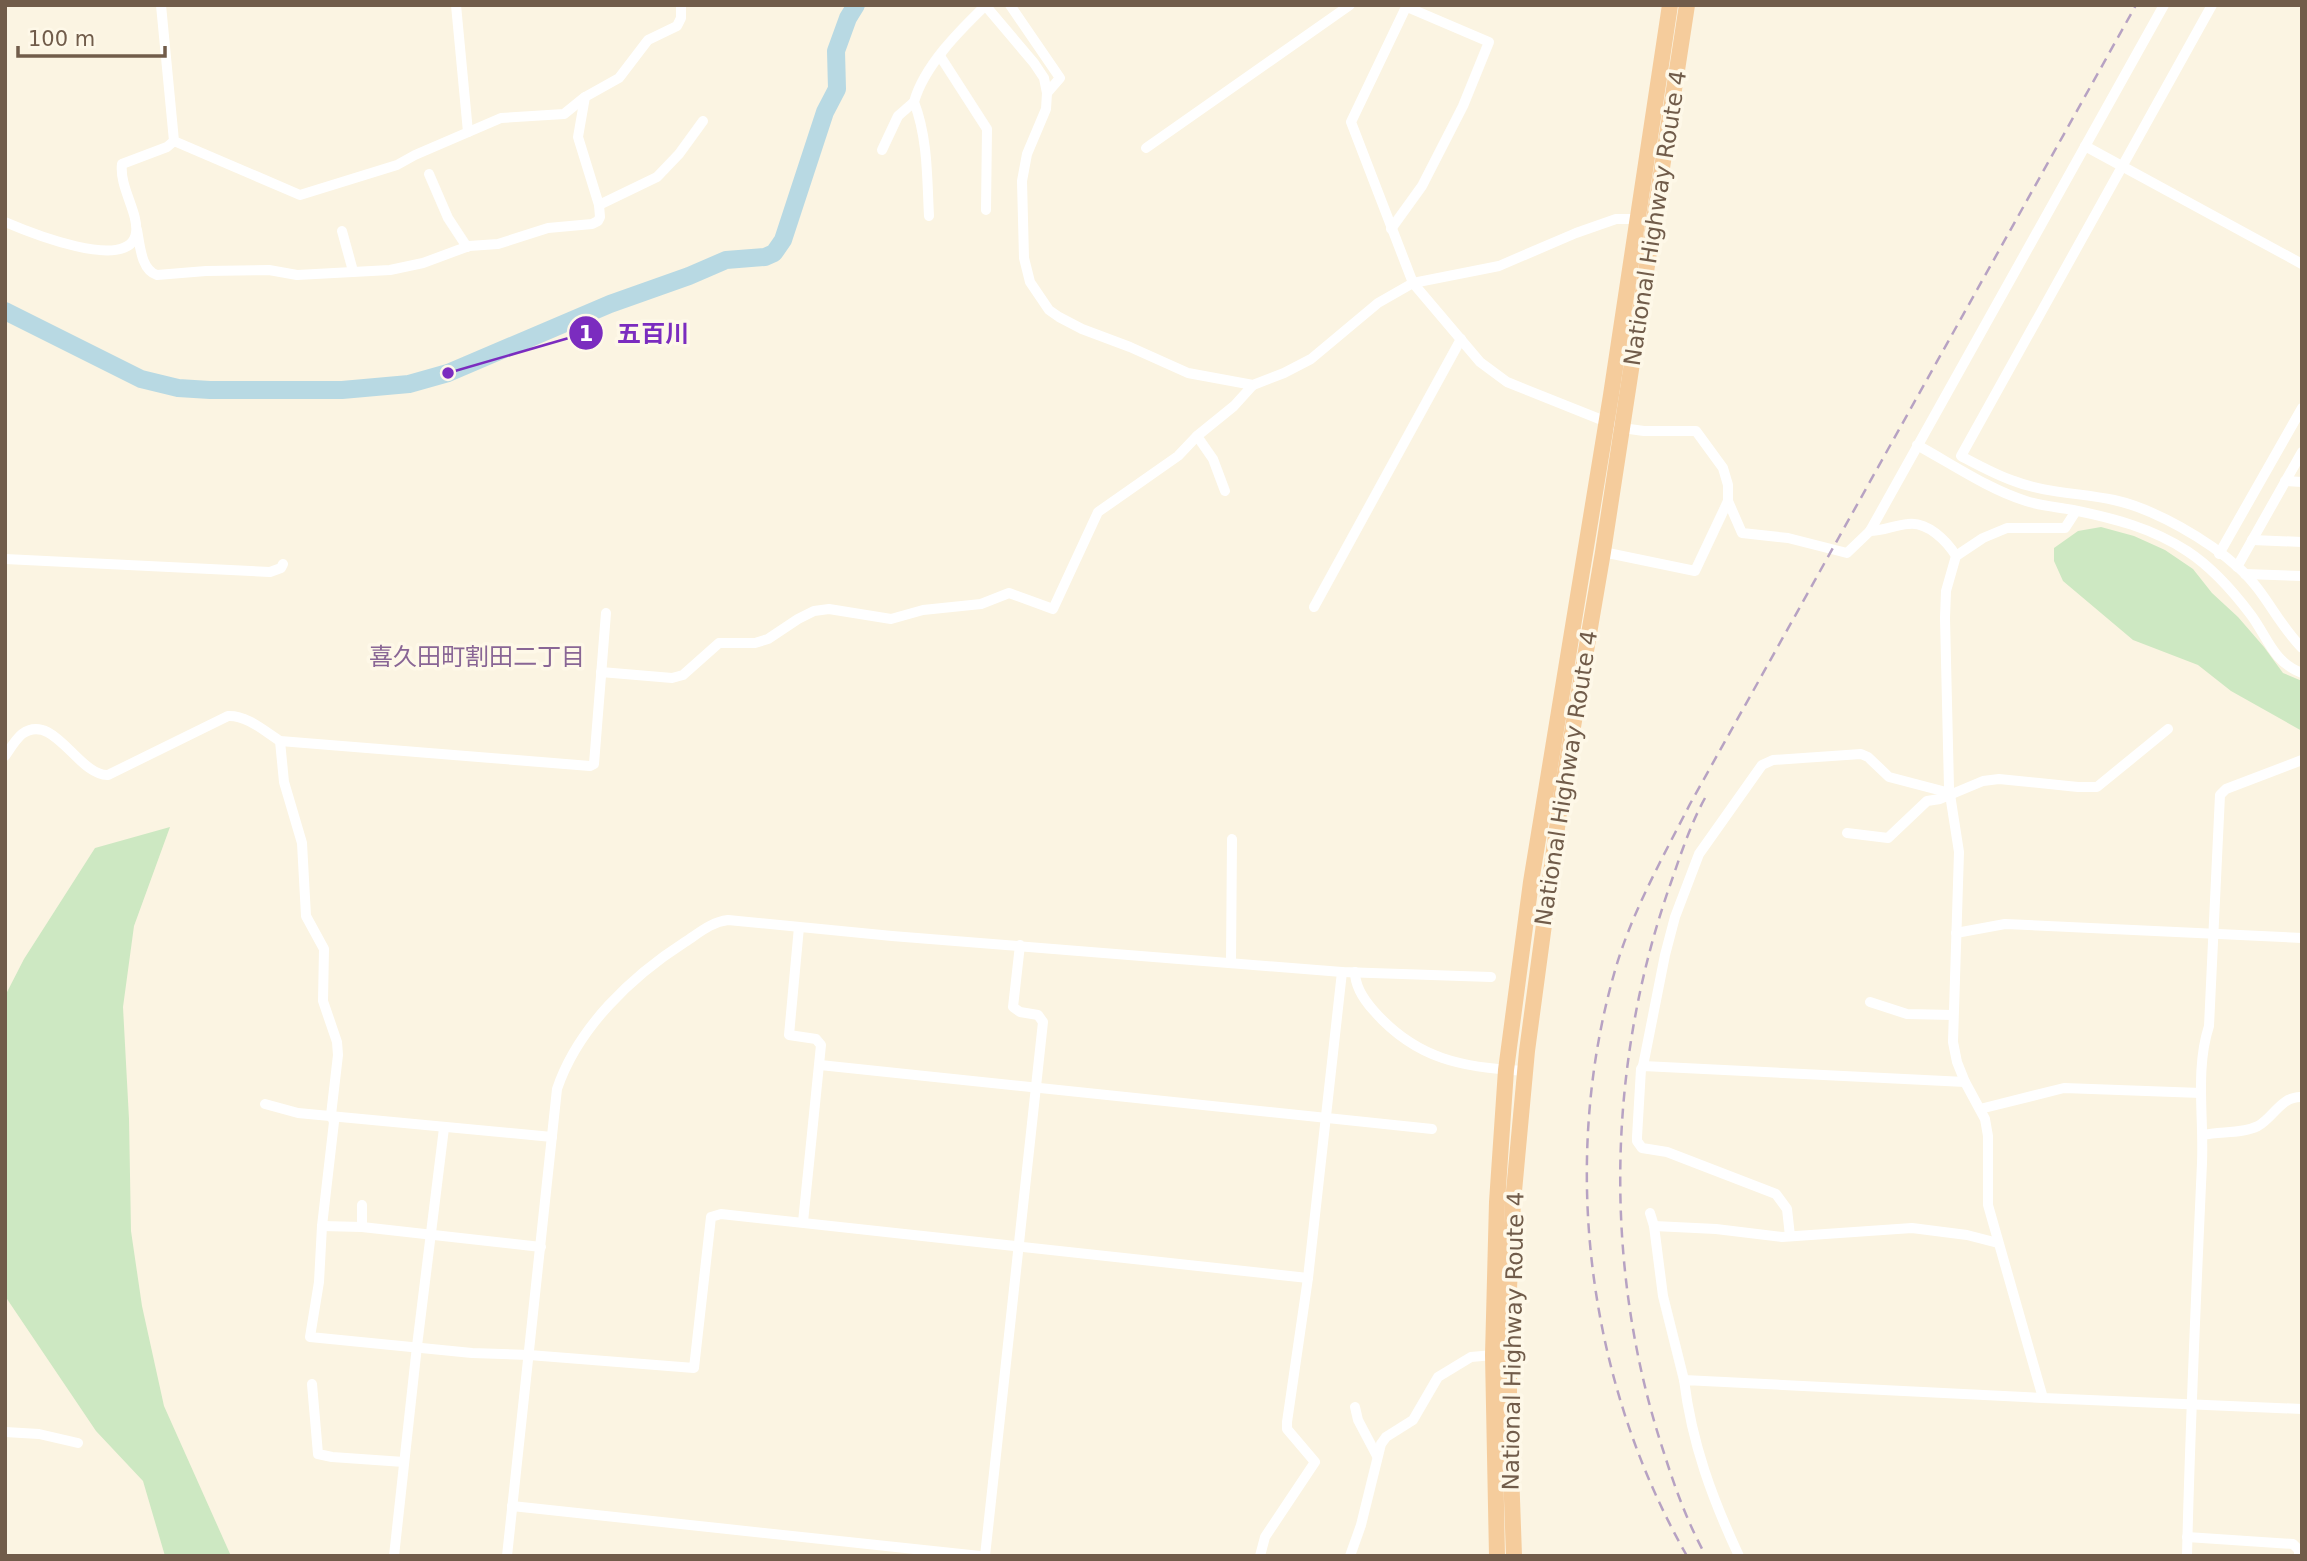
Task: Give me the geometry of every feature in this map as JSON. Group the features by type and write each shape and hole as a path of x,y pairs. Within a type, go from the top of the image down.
{"highway":[{"name":"National Highway Route 4","path":"1514,1556 1509,1438 1509,1316 1513,1202 1525,1071 1560,805 1603,552 1614,425 1638,219 1670,5"},
{"name":"National Highway Route 4","path":"1497,1556 1493,1355 1497,1202 1506,1070 1531,882 1688,5"}],"street":[{"path":"162,5 174,141"},
{"path":"456,5 468,132"},
{"path":"174,141 300,195 397,165 501,118 564,114 585,97 619,78 648,40 677,26 681,18 681,5"},
{"path":"1010,5 1060,78 1047,93"},
{"path":"1146,148 1349,5"},
{"path":"1391,229 1422,186 1463,106 1489,43 1407,6 1351,122 1391,229 1413,283 1480,362 1507,382 1614,425 1644,432 1696,430 1723,468 1728,485 1728,501 1742,533 1748,536 1788,537 1847,553 1870,531 2164,5"},
{"path":"1955,466 2212,5"},
{"path":"882,150 898,116 914,102 922,81 949,41 987,7 1034,63 1044,79 1047,93 1046,109 1027,154 1022,188 1027,273 1040,298 1049,310 1082,329 1188,373 1252,385"},
{"path":"940,56 987,129 986,210"},
{"path":"174,141 167,147 122,164 122,177 146,268 151,274 269,270 297,275 408,268 467,247 498,244 548,228 592,224 598,221 599,205 578,137 585,97"},
{"path":"914,102 919,116 925,158 929,216"},
{"path":"599,205 657,177 679,154 703,121"},
{"path":"2085,146 2302,264"},
{"path":"429,174 448,218 467,247"},
{"path":"601,673 672,678 683,675 719,643 755,643 768,639 807,614 829,609 891,619 923,611 981,604 1009,593 1053,610 1098,512 1178,456 1234,406 1252,385 1311,359 1378,303 1413,283 1499,266 1616,219 1638,219"},
{"path":"5,222 62,243 112,250 130,244 136,230"},
{"path":"342,231 354,271"},
{"path":"1314,607 1461,339"},
{"path":"2219,554 2302,408"},
{"path":"1198,436 1213,459 1225,491"},
{"path":"1917,445 2009,495 2143,528 2188,551 2220,578 2239,600 2278,658 2287,667 2302,673"},
{"path":"2241,570 2252,540 2302,452"},
{"path":"1961,456 2016,482 2114,500 2137,507 2185,529 2241,570 2302,648"},
{"path":"2285,481 2302,482"},
{"path":"1603,552 1695,572 1728,501"},
{"path":"2043,1398 1998,1243 1987,1195 1988,1136 1985,1119 1957,1062 1953,1015 1959,852 1950,793 1946,591 1956,556 1983,538 2007,528 2065,528 2076,511"},
{"path":"1870,531 1917,524 1941,538 1956,556"},
{"path":"2252,540 2302,542"},
{"path":"5,559 270,572 281,568 283,564"},
{"path":"2241,570 2302,576"},
{"path":"5,756 20,736 32,729 40,729 58,739 95,774 108,775 228,716 246,719 280,741 590,766 594,764 606,613"},
{"path":"1847,833 1888,838 1919,806 1983,780 1999,779 2078,788 2097,787 2168,729"},
{"path":"280,741 284,782 302,843 306,916 324,949 323,1001 337,1042 338,1055 319,1282 310,1337 472,1353 694,1368 711,1217 721,1214 1308,1278"},
{"path":"1790,1236 1787,1209 1776,1194 1639,1145 1637,1137 1641,1069 1675,917 1699,854 1762,765 1773,760 1861,754 1868,757 1889,777 1950,793"},
{"path":"2187,1556 2190,1404 2203,1135 2203,1045 2209,1026 2220,795 2226,789 2302,760"},
{"path":"1231,962 1232,839"},
{"path":"507,1556 552,1137 562,1074 589,1031 626,987 671,950 716,923 728,920 1342,972 1491,977"},
{"path":"1956,933 2005,924 2302,938"},
{"path":"799,927 789,1035 819,1041 821,1045 803,1222"},
{"path":"512,1506 982,1556 1043,1022 1038,1015 1020,1012 1013,1007 1020,945"},
{"path":"1260,1556 1265,1537 1315,1462 1287,1429 1308,1278 1342,972"},
{"path":"1355,972 1357,984 1366,1002 1403,1040 1446,1060 1468,1066 1525,1071"},
{"path":"1870,1002 1907,1014 1953,1015"},
{"path":"820,1065 1432,1129"},
{"path":"1643,1066 1965,1082"},
{"path":"1979,1109 2064,1088 2201,1093"},
{"path":"2203,1135 2252,1129 2264,1122 2288,1098 2302,1097"},
{"path":"265,1104 298,1113 552,1137"},
{"path":"394,1556 444,1128"},
{"path":"362,1205 362,1227"},
{"path":"1650,1213 1663,1296 1684,1380 1689,1421 1707,1482 1739,1556"},
{"path":"322,1226 362,1227 541,1247"},
{"path":"1654,1226 1716,1229 1766,1236 1912,1228 1998,1243"},
{"path":"1350,1556 1361,1525 1377,1456 1386,1437 1413,1420 1438,1377 1471,1357 1493,1355"},
{"path":"1684,1380 2302,1409"},
{"path":"312,1384 318,1454 404,1462"},
{"path":"1355,1407 1358,1420 1377,1456"},
{"path":"5,1432 39,1434 78,1443"},
{"path":"2187,1536 2293,1544 2299,1550 2298,1556"}],"green space":[{"path":"2101,527 2134,536 2165,550 2193,569 2212,593 2264,647 2283,673 2302,681 2302,731 2231,691 2198,665 2133,640 2063,581 2054,561 2054,548 2078,531"},
{"path":"170,827 134,926 123,1007 131,1231 142,1306 164,1406 231,1556 165,1556 143,1481 96,1431 5,1296 5,996 24,959 95,848"}],"waterway":[{"path":"5,311 141,379 178,388 342,390 409,384 448,373 610,304 726,260 765,257 774,253 783,240 825,112 837,89 836,51 848,18 856,5"}],"railway":[{"path":"1687,1556 1653,1488 1626,1417 1606,1344 1593,1269 1587,1192 1589,1116 1599,1041 1616,967 1640,904 1690,804 2136,5"},
{"path":"1705,798 1680,856 1648,960 1633,1030 1624,1101 1620,1172 1623,1243 1631,1314 1644,1384 1677,1493 1706,1556"}],"place":[{"name":"五百川","path":"448,373"}],"district":[{"name":"喜久田町割田二丁目","path":"477,657"}]}
